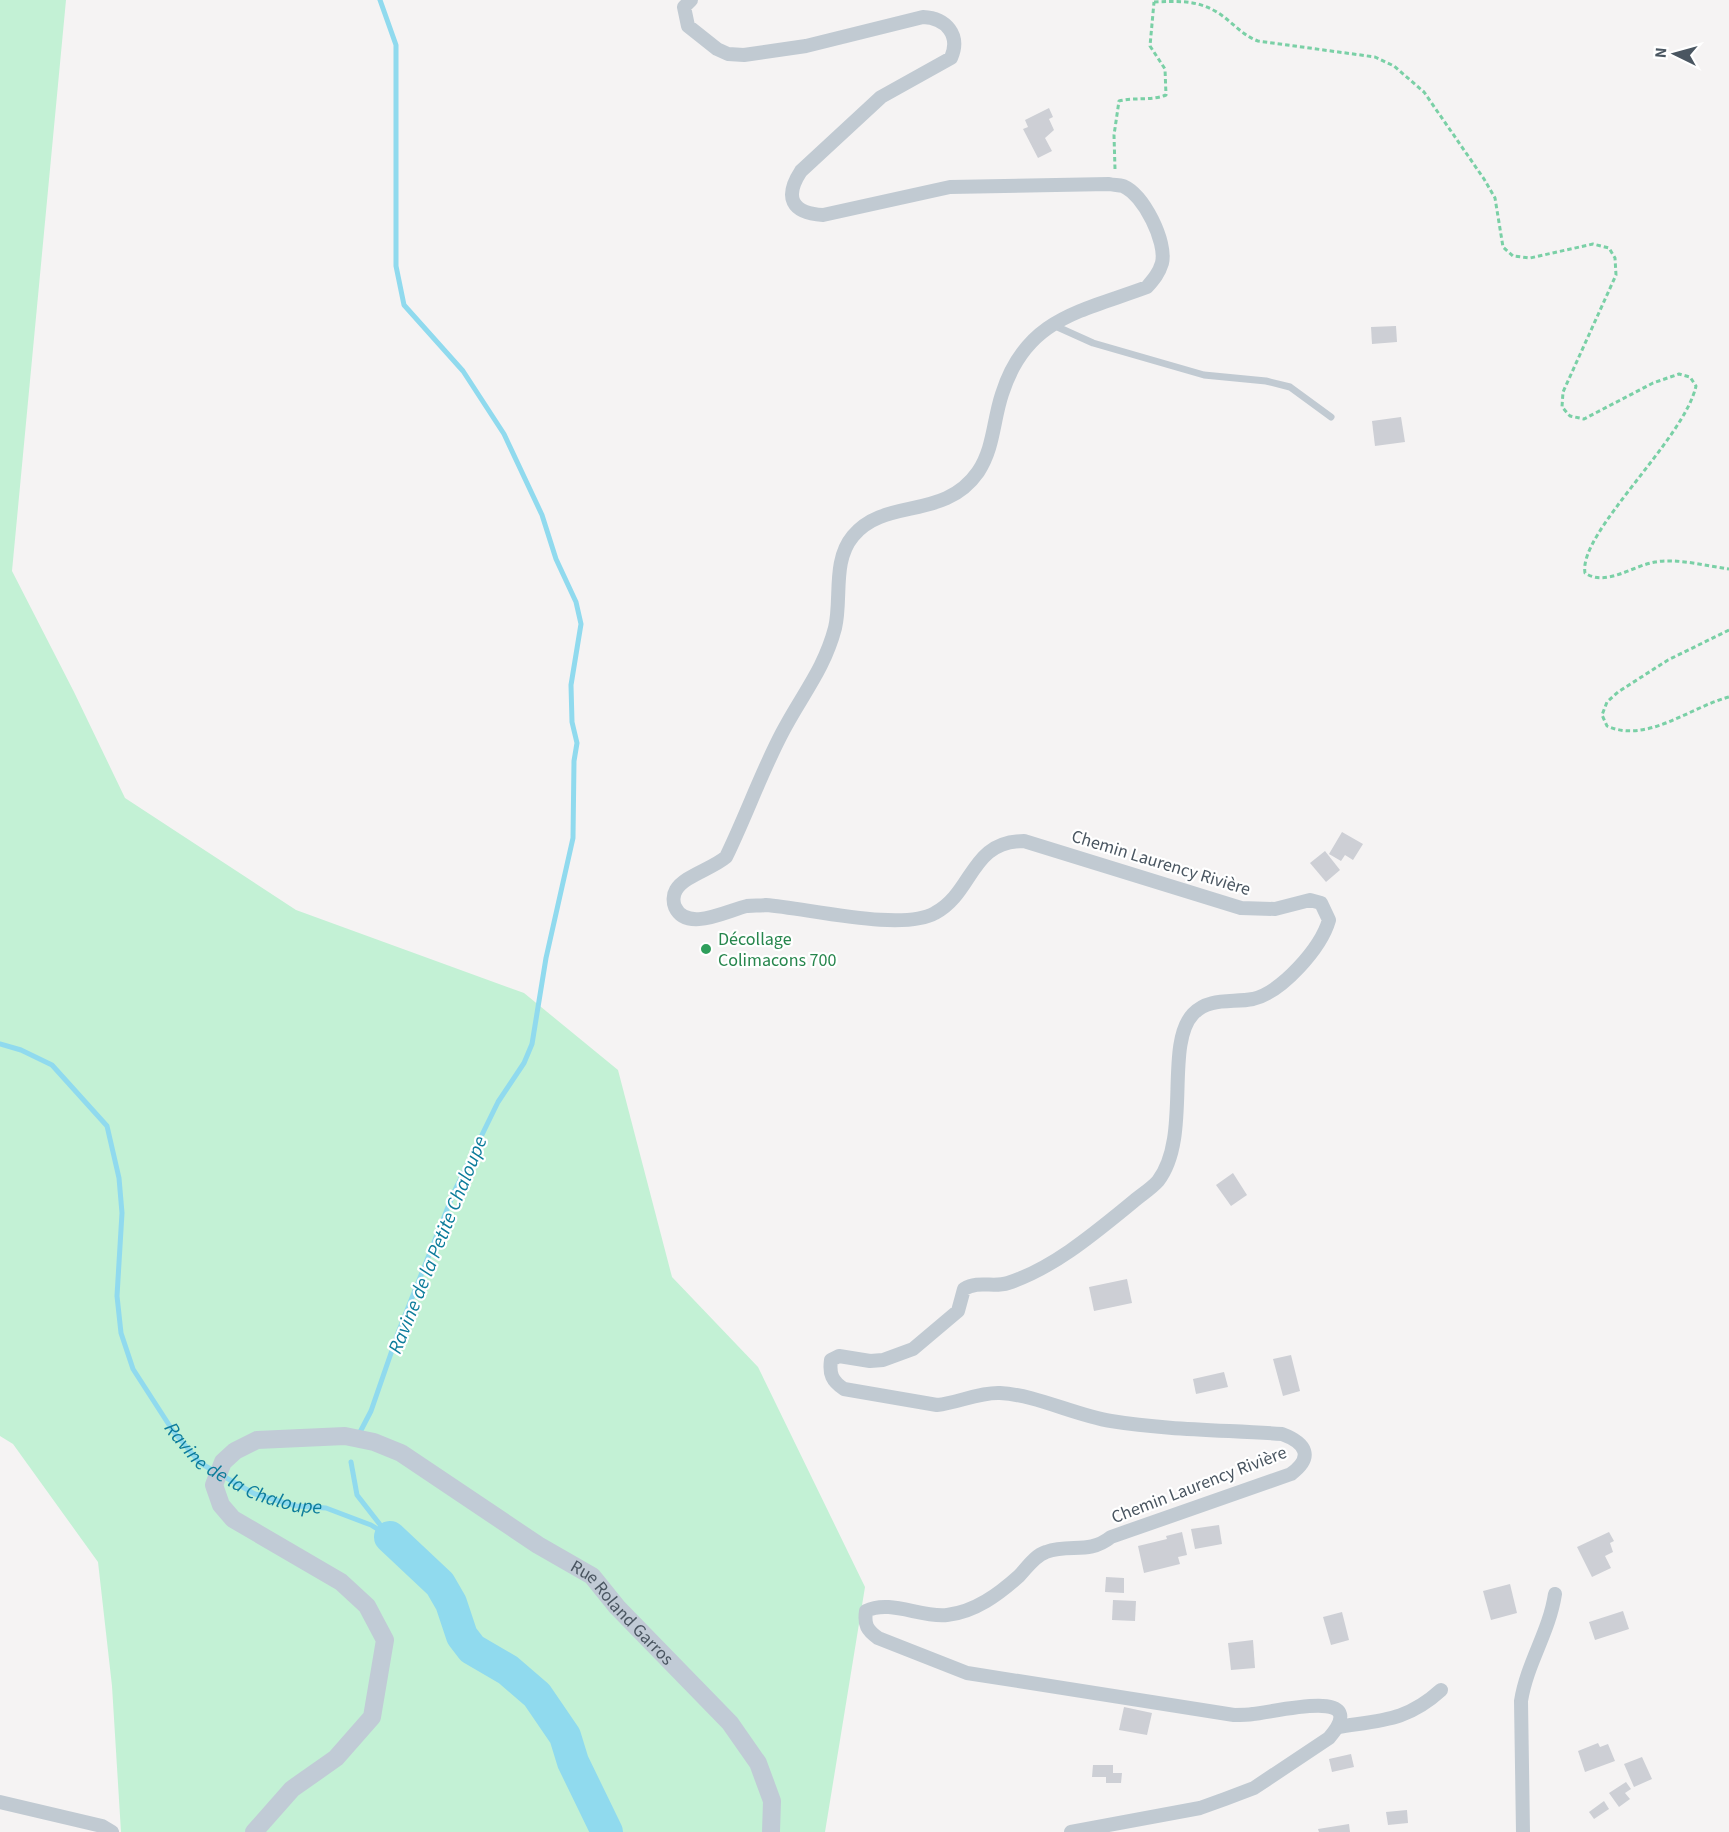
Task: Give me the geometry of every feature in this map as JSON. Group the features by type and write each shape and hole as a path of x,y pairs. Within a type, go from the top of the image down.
{"main road":[{"name":"Rue Roland Garros","path":"254,1832 292,1788 336,1758 372,1717 385,1640 368,1606 341,1582 254,1533 233,1518 221,1505 214,1485 223,1462 235,1451 257,1440 345,1436 374,1442 401,1453 538,1545 592,1576 617,1607 730,1723 758,1763 772,1801 771,1832"}],"street":[{"path":"691,0 684,7 688,26 717,49 728,54 744,55 806,46 923,18 934,18 946,24 952,32 951,58 881,98 801,171 793,183 791,197 797,207 807,214 823,215 950,187 1114,185"},
{"name":"Chemin Laurency Rivière","path":"1114,185 1124,186 1138,198 1154,224 1162,244 1162,261 1157,275 1147,287 1050,324 1034,337 1013,369 1002,393 988,454 977,474 940,502 884,514 864,524 851,538 843,556 840,571 835,626 827,654 814,681 781,734 726,857 716,866 682,883 675,891 673,902 677,912 684,917 699,920 748,906 766,905 886,920 917,920 935,914 949,903 987,852 999,844 1024,841 1233,906 1261,911 1310,900 1320,903 1326,910 1329,920 1325,935 1282,983 1268,995 1212,1002 1198,1009 1188,1019 1180,1049 1180,1094 1175,1131 1167,1164 1158,1181 1114,1217 1037,1270 1007,1284 977,1283 964,1289 958,1311 913,1349 883,1360 870,1361 839,1356 831,1360 830,1370 834,1382 844,1389 937,1405 997,1392 1014,1394 1067,1411 1114,1422 1282,1434 1296,1440 1303,1448 1305,1456 1300,1467 1291,1474 1111,1537 1093,1548 1045,1552 988,1600 969,1610 949,1615 931,1616 874,1607 866,1611 864,1622 868,1631 878,1638 967,1673 1234,1715 1254,1714 1312,1704 1324,1705 1338,1713 1340,1719 1338,1727"},
{"path":"1523,1832 1521,1701 1529,1672 1552,1616 1555,1594"},
{"path":"1071,1832 1200,1808 1254,1788 1307,1755 1338,1727 1407,1714 1423,1706 1441,1690"},
{"path":"0,1802 102,1826 111,1832"}],"lane":[{"path":"1050,324 1093,343 1177,368 1204,375 1266,381 1290,387 1330,417"}],"path":[{"path":"1114,185 1113,135 1119,101 1135,97 1157,99 1166,94 1165,69 1150,46 1154,1 1191,1 1201,4 1216,11 1248,37 1258,42 1344,55 1375,57 1394,66 1424,92 1485,179 1495,198 1503,247 1513,256 1530,258 1593,244 1609,248 1616,258 1616,275 1563,392 1562,407 1570,416 1584,419 1653,383 1679,374 1690,377 1696,386 1692,402 1663,446 1592,540 1583,562 1585,573 1593,578 1606,578 1658,561 1729,569"},
{"path":"1729,630 1668,660 1618,692 1607,702 1602,715 1607,726 1622,733 1651,729 1729,697"}],"green space":[{"path":"0,0 66,0 12,571 125,798 296,910 524,993 618,1070 672,1277 758,1367 865,1587 825,1832 121,1832 112,1686 98,1562 13,1444 0,1436"}],"building":[{"path":"1049,108 1053,117 1049,119 1054,130 1045,138 1052,151 1038,158 1023,129 1028,127 1025,120"},
{"path":"1396,326 1397,342 1372,344 1371,327"},
{"path":"1401,417 1405,442 1375,446 1372,421"},
{"path":"1342,832 1363,844 1353,860 1345,855 1341,861 1329,854"},
{"path":"1325,851 1340,870 1326,882 1310,863"},
{"path":"1233,1173 1247,1195 1231,1206 1216,1185"},
{"path":"1127,1279 1132,1303 1094,1311 1089,1287"},
{"path":"1291,1355 1300,1391 1283,1396 1273,1359"},
{"path":"1224,1372 1228,1387 1196,1394 1193,1379"},
{"path":"1219,1525 1222,1544 1195,1549 1191,1529"},
{"path":"1182,1532 1187,1555 1178,1557 1180,1564 1144,1573 1138,1546 1167,1539 1166,1536"},
{"path":"1609,1532 1614,1541 1610,1543 1613,1552 1605,1556 1611,1568 1592,1577 1577,1547"},
{"path":"1106,1577 1124,1578 1124,1593 1105,1592"},
{"path":"1510,1584 1517,1613 1491,1620 1483,1591"},
{"path":"1113,1600 1136,1601 1135,1621 1112,1620"},
{"path":"1623,1611 1629,1629 1595,1640 1589,1622"},
{"path":"1342,1612 1349,1640 1331,1645 1323,1617"},
{"path":"1253,1640 1255,1668 1231,1670 1228,1643"},
{"path":"1124,1707 1152,1713 1147,1735 1119,1730"},
{"path":"1598,1743 1600,1747 1608,1744 1615,1761 1585,1772 1578,1751"},
{"path":"1351,1754 1354,1767 1332,1772 1329,1759"},
{"path":"1642,1757 1652,1779 1634,1787 1624,1764"},
{"path":"1093,1765 1113,1765 1113,1773 1122,1773 1121,1783 1106,1783 1106,1777 1092,1777"},
{"path":"1626,1782 1631,1789 1625,1793 1630,1799 1619,1807 1609,1793"},
{"path":"1604,1801 1609,1809 1594,1819 1589,1812"},
{"path":"1407,1810 1408,1823 1388,1825 1386,1812"},
{"path":"1349,1824 1350,1832 1319,1832 1318,1829"}],"waterway":[{"name":"Ravine de la Petite Chaloupe","path":"358,1436 371,1411 398,1333 454,1192 498,1102 524,1063 532,1044 546,958 573,838 574,761 577,743 572,722 571,685 581,624 576,602 556,559 542,515 504,434 463,371 404,305 396,266 396,45 380,0"},
{"name":"Ravine de la Chaloupe","path":"0,1044 21,1050 52,1065 107,1126 119,1178 122,1213 117,1296 121,1333 133,1369 173,1431 200,1463 255,1494 296,1506 326,1508 371,1525 390,1537"},
{"name":"Ravine de la Petite Chaloupe","path":"351,1462 357,1495 385,1531"},
{"name":"Ravine de la Chaloupe","path":"390,1537 440,1584 451,1603 462,1636 472,1649 508,1670 537,1695 565,1736 573,1762 607,1832"}],"place":[{"name":"Décollage Colimacons 700","path":"706,949"}]}
